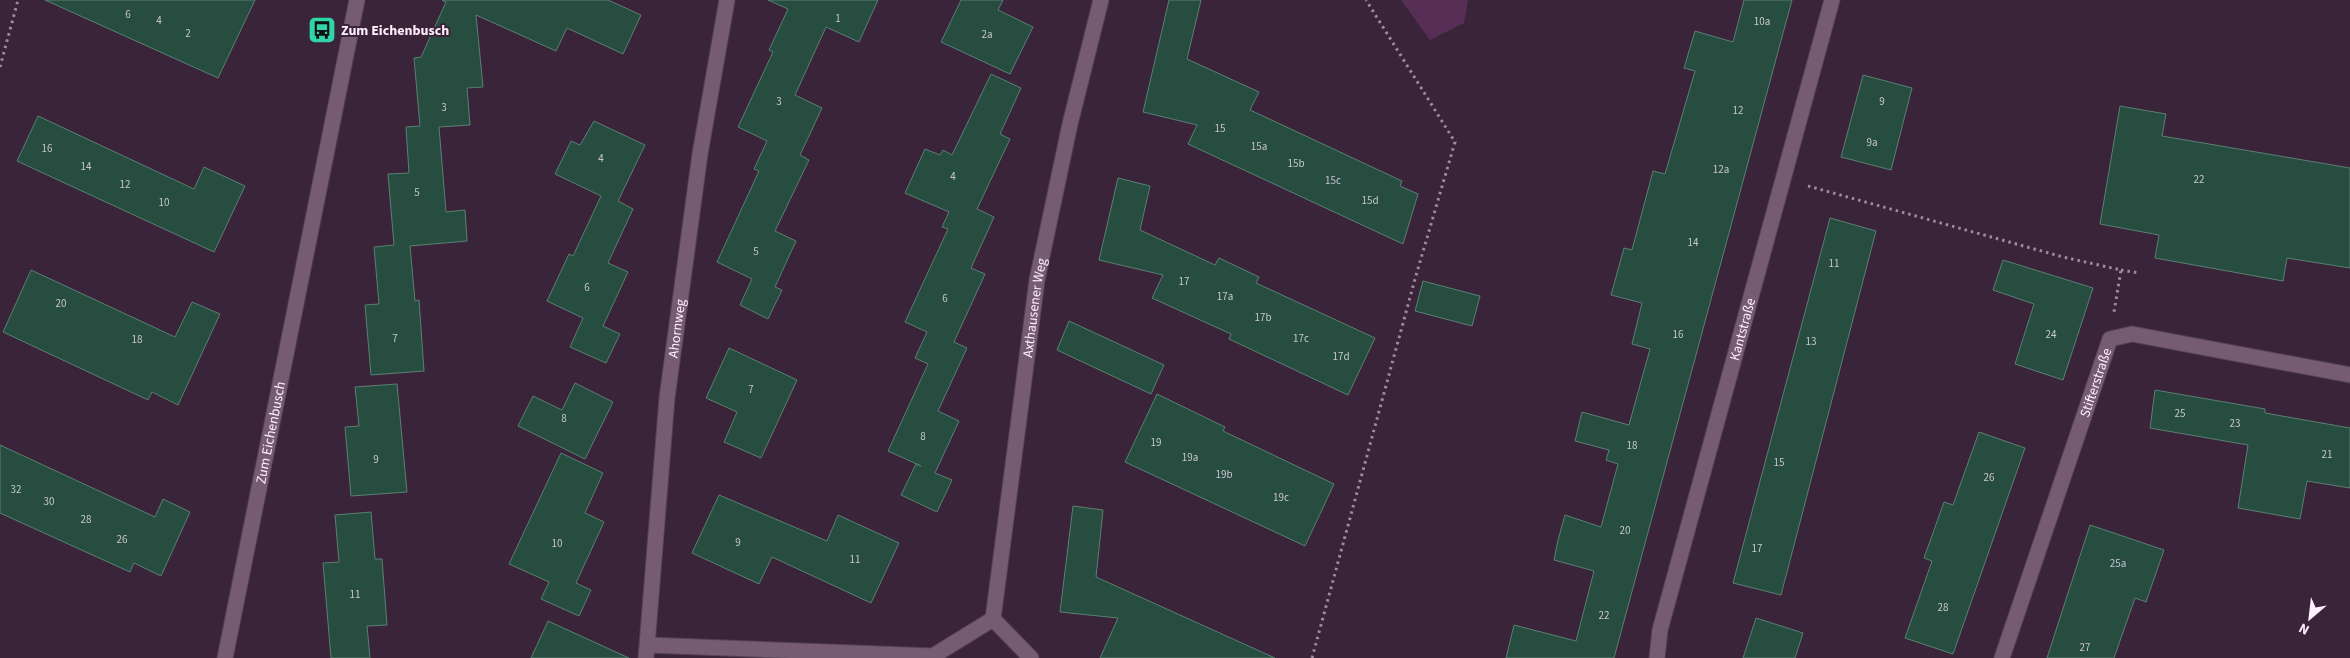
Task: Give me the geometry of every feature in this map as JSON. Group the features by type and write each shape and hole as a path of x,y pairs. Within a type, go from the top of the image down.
{"street":[{"name":"Zum Eichenbusch","path":"225,658 357,0"},
{"name":"Ahornweg","path":"647,652 667,398 700,154 727,0"},
{"name":"Axthausener Weg","path":"993,620 1037,280 1072,114 1101,0"},
{"name":"Kantstraße","path":"1657,658 1660,630 1832,0"},
{"name":"Stifterstraße","path":"2002,658 2110,339 2132,334 2350,375"},
{"path":"647,652 933,656 993,620 1031,658"}],"path":[{"path":"0,66 18,0"},
{"path":"1312,658 1454,142 1366,0"},
{"path":"1783,179 2062,257 2140,273"},
{"path":"2110,339 2121,270"}],"shaded area":[{"path":"1401,0 1468,0 1464,23 1430,40"}],"building":[{"path":"45,0 255,0 218,78"},
{"path":"442,0 608,0 641,15 623,54 567,28 556,51 476,15 483,87 467,88 470,125 439,127 446,212 465,210 467,241 410,246 415,301 419,300 424,371 371,375 365,305 379,304 374,247 394,245 388,174 409,173 406,127 420,126 414,58 421,57 446,2"},
{"path":"768,0 878,0 859,42 826,27 795,95 822,108 800,155 809,160 775,231 796,241 775,287 782,290 768,319 740,305 752,279 717,262 759,171 754,169 767,141 738,127 773,52 769,50 788,9"},
{"path":"961,0 1003,0 998,10 1033,27 1010,74 941,42"},
{"path":"1169,0 1201,0 1187,59 1259,92 1250,110 1402,181 1400,186 1418,194 1403,244 1188,144 1197,125 1143,112"},
{"path":"1744,0 1792,0 1614,658 1506,658 1514,625 1576,641 1594,571 1554,560 1558,540 1565,515 1601,527 1618,464 1606,460 1609,450 1575,441 1582,412 1629,425 1650,349 1632,344 1642,303 1611,295 1624,248 1632,250 1653,171 1665,174 1695,71 1684,68 1695,31 1733,42"},
{"path":"991,74 1021,88 1000,134 1010,139 977,209 994,217 971,268 985,274 954,342 967,348 938,411 959,421 935,473 952,480 937,512 901,495 916,464 921,466 888,451 928,364 915,358 927,332 905,322 948,229 942,227 949,212 905,193 925,149 940,155 943,150 952,155"},
{"path":"1863,75 1912,88 1891,170 1841,157"},
{"path":"2120,106 2166,114 2162,136 2350,168 2350,268 2287,258 2283,281 2155,258 2159,235 2100,224"},
{"path":"38,116 194,189 204,167 245,186 214,252 17,161"},
{"path":"594,121 645,145 618,201 633,209 608,263 628,272 603,326 620,334 606,363 570,347 583,318 547,301 569,254 573,256 601,196 555,174 571,141 580,145"},
{"path":"1118,178 1150,186 1140,230 1215,265 1219,258 1259,277 1256,283 1375,338 1348,395 1229,339 1231,334 1152,298 1163,275 1099,260"},
{"path":"1830,218 1876,231 1781,595 1733,583"},
{"path":"2003,260 2093,288 2063,380 2015,364 2034,304 1993,290"},
{"path":"31,270 175,337 192,302 220,314 178,405 152,392 148,400 3,332"},
{"path":"1423,281 1480,296 1472,326 1415,311"},
{"path":"1069,321 1164,365 1151,394 1057,350"},
{"path":"729,348 797,380 761,458 724,442 737,412 706,398"},
{"path":"575,383 613,402 585,459 518,426 533,396 562,410"},
{"path":"397,384 407,492 351,496 345,427 359,426 355,387"},
{"path":"2155,390 2265,409 2265,413 2350,428 2350,488 2307,481 2300,519 2238,508 2248,445 2150,428"},
{"path":"1157,394 1225,427 1223,431 1334,484 1305,546 1125,462"},
{"path":"1979,432 2025,448 1953,654 1905,638 1932,561 1924,558 1944,502 1953,505"},
{"path":"0,445 155,517 163,499 190,512 161,576 134,563 130,572 0,513"},
{"path":"561,453 603,473 585,513 604,522 576,583 591,590 579,616 541,599 549,582 509,564"},
{"path":"719,495 827,541 838,515 899,543 871,603 772,557 759,584 692,553"},
{"path":"1073,506 1103,510 1096,577 1275,658 1100,658 1118,618 1060,612"},
{"path":"371,512 375,559 382,559 387,625 367,626 370,658 331,658 323,563 339,562 335,515"},
{"path":"2090,525 2164,550 2146,602 2135,598 2114,658 2047,658"},
{"path":"1756,618 1803,633 1795,658 1743,658"},
{"path":"548,621 629,658 531,658"}],"place":[{"name":"Zum Eichenbusch","path":"322,30"}]}
